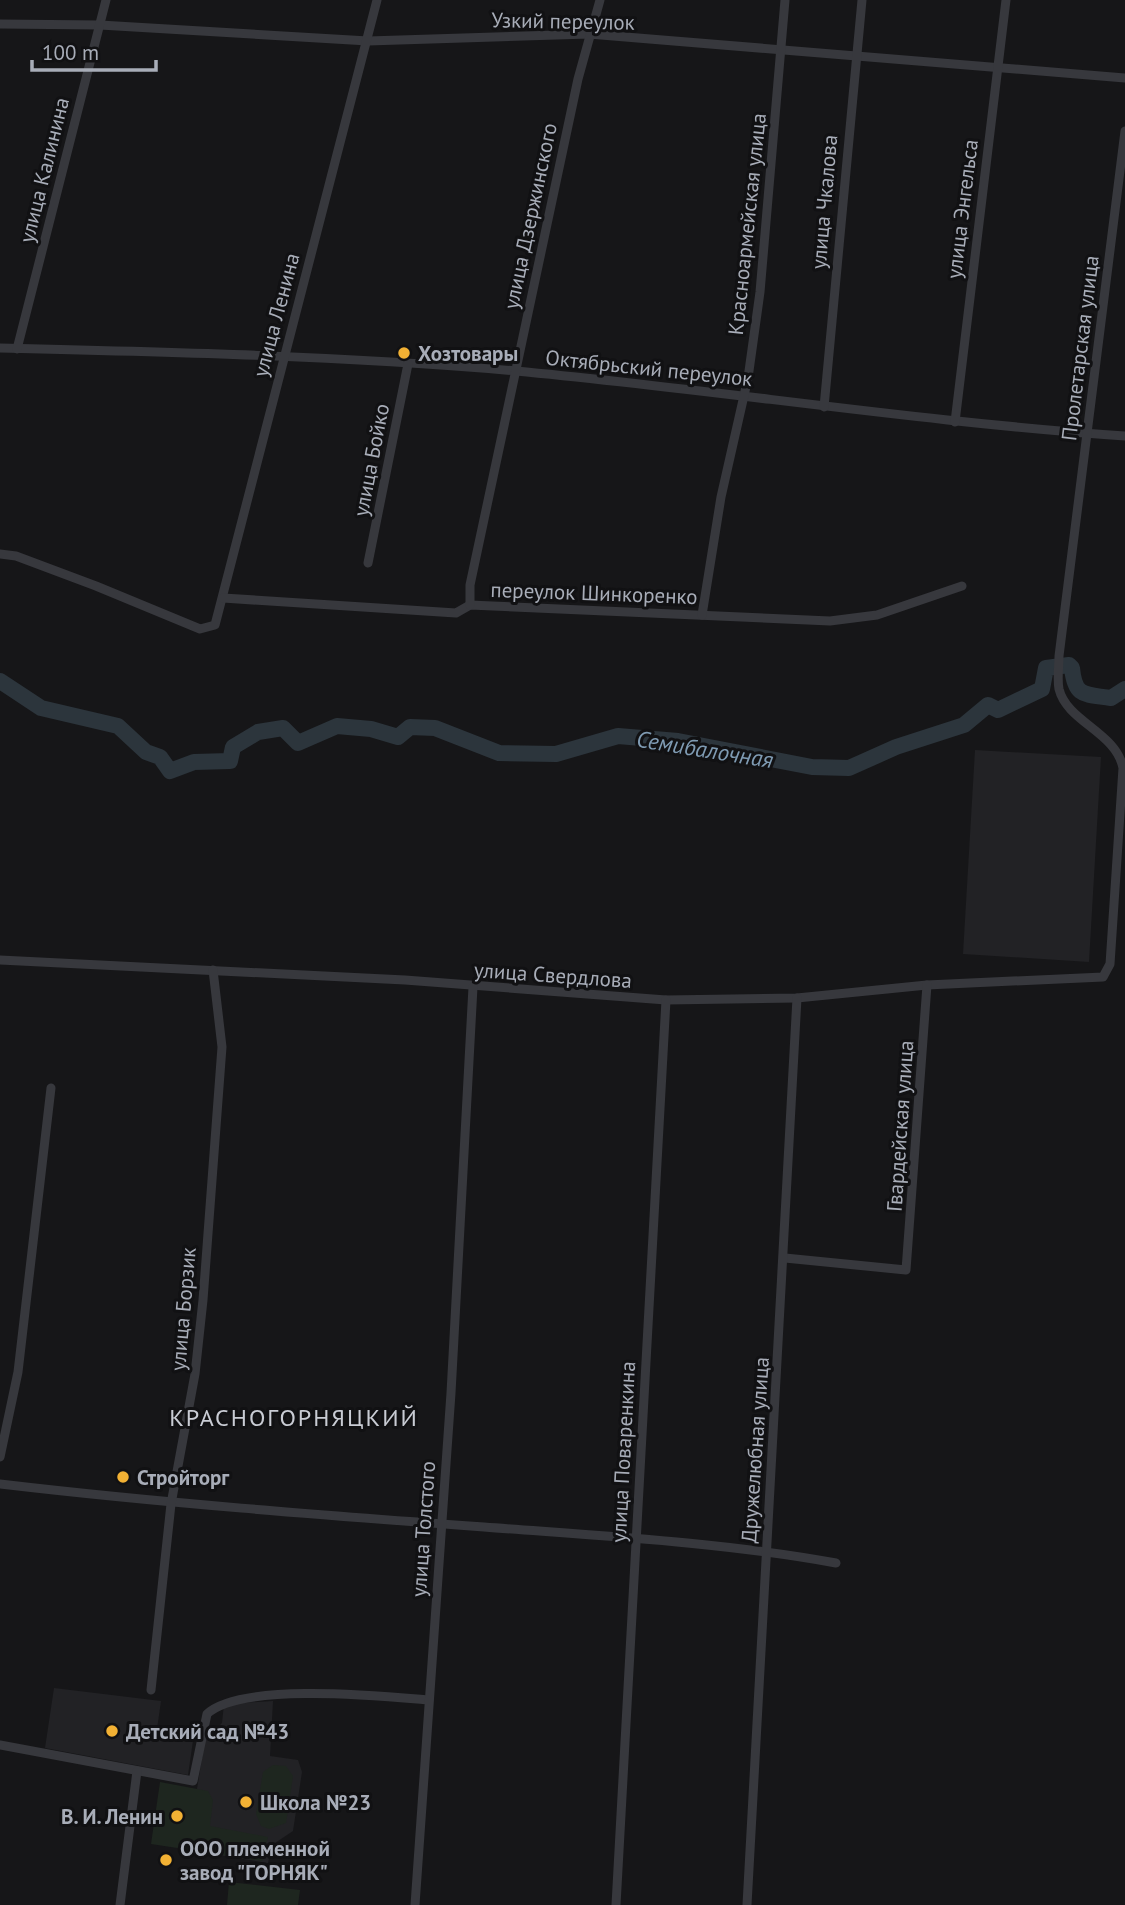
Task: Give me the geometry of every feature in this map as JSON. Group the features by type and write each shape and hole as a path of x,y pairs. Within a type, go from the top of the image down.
{"street":[{"name":"улица Калинина","path":"17,349 106,0"},
{"name":"улица Ленина","path":"0,554 16,556 96,586 200,629 215,625 377,0"},
{"name":"улица Дзержинского","path":"470,605 470,585 515,371 589,34 600,0"},
{"name":"Красноармейская улица","path":"702,615 721,497 741,396 748,378 760,292 785,0"},
{"name":"улица Чкалова","path":"824,407 862,0"},
{"name":"улица Энгельса","path":"955,422 1006,0"},
{"name":"Узкий переулок","path":"0,24 100,25 368,41 589,34 780,52 855,55 1125,78"},
{"name":"Пролетарская улица","path":"1103,977 1110,964 1123,768 1115,748 1059,691 1059,656 1125,131"},
{"name":"Октябрьский переулок","path":"0,348 283,355 515,371 955,422 1125,436"},
{"name":"улица Бойко","path":"368,563 408,364"},
{"name":"переулок Шинкоренко","path":"223,598 456,613 470,605 830,621 877,615 961,586"},
{"name":"улица Свердлова","path":"0,960 666,1000 797,998 927,985 1103,977"},
{"name":"улица Борзик","path":"150,1690 172,1504 195,1374 203,1300 222,1047 221,1023 212,971"},
{"name":"Гвардейская улица","path":"785,1258 906,1270 927,985"},
{"name":"улица Толстого","path":"415,1905 473,987"},
{"name":"Дружелюбная улица","path":"747,1905 785,1258 797,998"},
{"name":"улица Поваренкина","path":"616,1905 666,1000"},
{"path":"0,1457 18,1372 51,1088"},
{"path":"0,1484 172,1504 766,1550 836,1563"},
{"path":"0,1745 193,1781 207,1714 227,1700 300,1695 429,1700"},
{"path":"120,1905 137,1770"}],"shaded area":[{"path":"975,750 1101,757 1089,962 963,954"},
{"name":"Детский сад №43","path":"54,1688 161,1701 157,1729 194,1734 188,1775 45,1748"},
{"name":"Школа №23","path":"273,1701 270,1756 298,1760 302,1772 293,1831 272,1845 268,1863 187,1850 205,1740 222,1723 224,1704"},
{"path":"273,1765 286,1766 293,1776 286,1823 269,1829 261,1826 256,1814 263,1772"},
{"path":"160,1782 208,1791 213,1800 210,1826 268,1837 262,1861 151,1844"},
{"path":"229,1882 300,1890 298,1905 227,1905"}],"waterway":[{"name":"Семибалочная","path":"0,681 41,708 118,726 146,752 160,757 170,771 194,762 230,761 233,747 258,732 283,728 298,743 337,726 371,729 398,737 410,727 435,728 499,753 556,754 618,736 678,741 812,767 849,768 896,747 964,725 988,705 998,710 1042,689 1046,668 1069,665 1079,690 1088,695 1111,698 1125,689"}],"place":[{"name":"Хозтовары","path":"404,353"},
{"name":"Стройторг","path":"123,1477"},
{"name":"Детский сад №43","path":"112,1731"},
{"name":"Школа №23","path":"246,1802"},
{"name":"В. И. Ленин","path":"177,1816"},
{"name":"ООО племенной завод \"ГОРНЯК\"","path":"166,1860"}],"district":[{"name":"КРАСНОГОРНЯЦКИЙ","path":"294,1417"}]}
